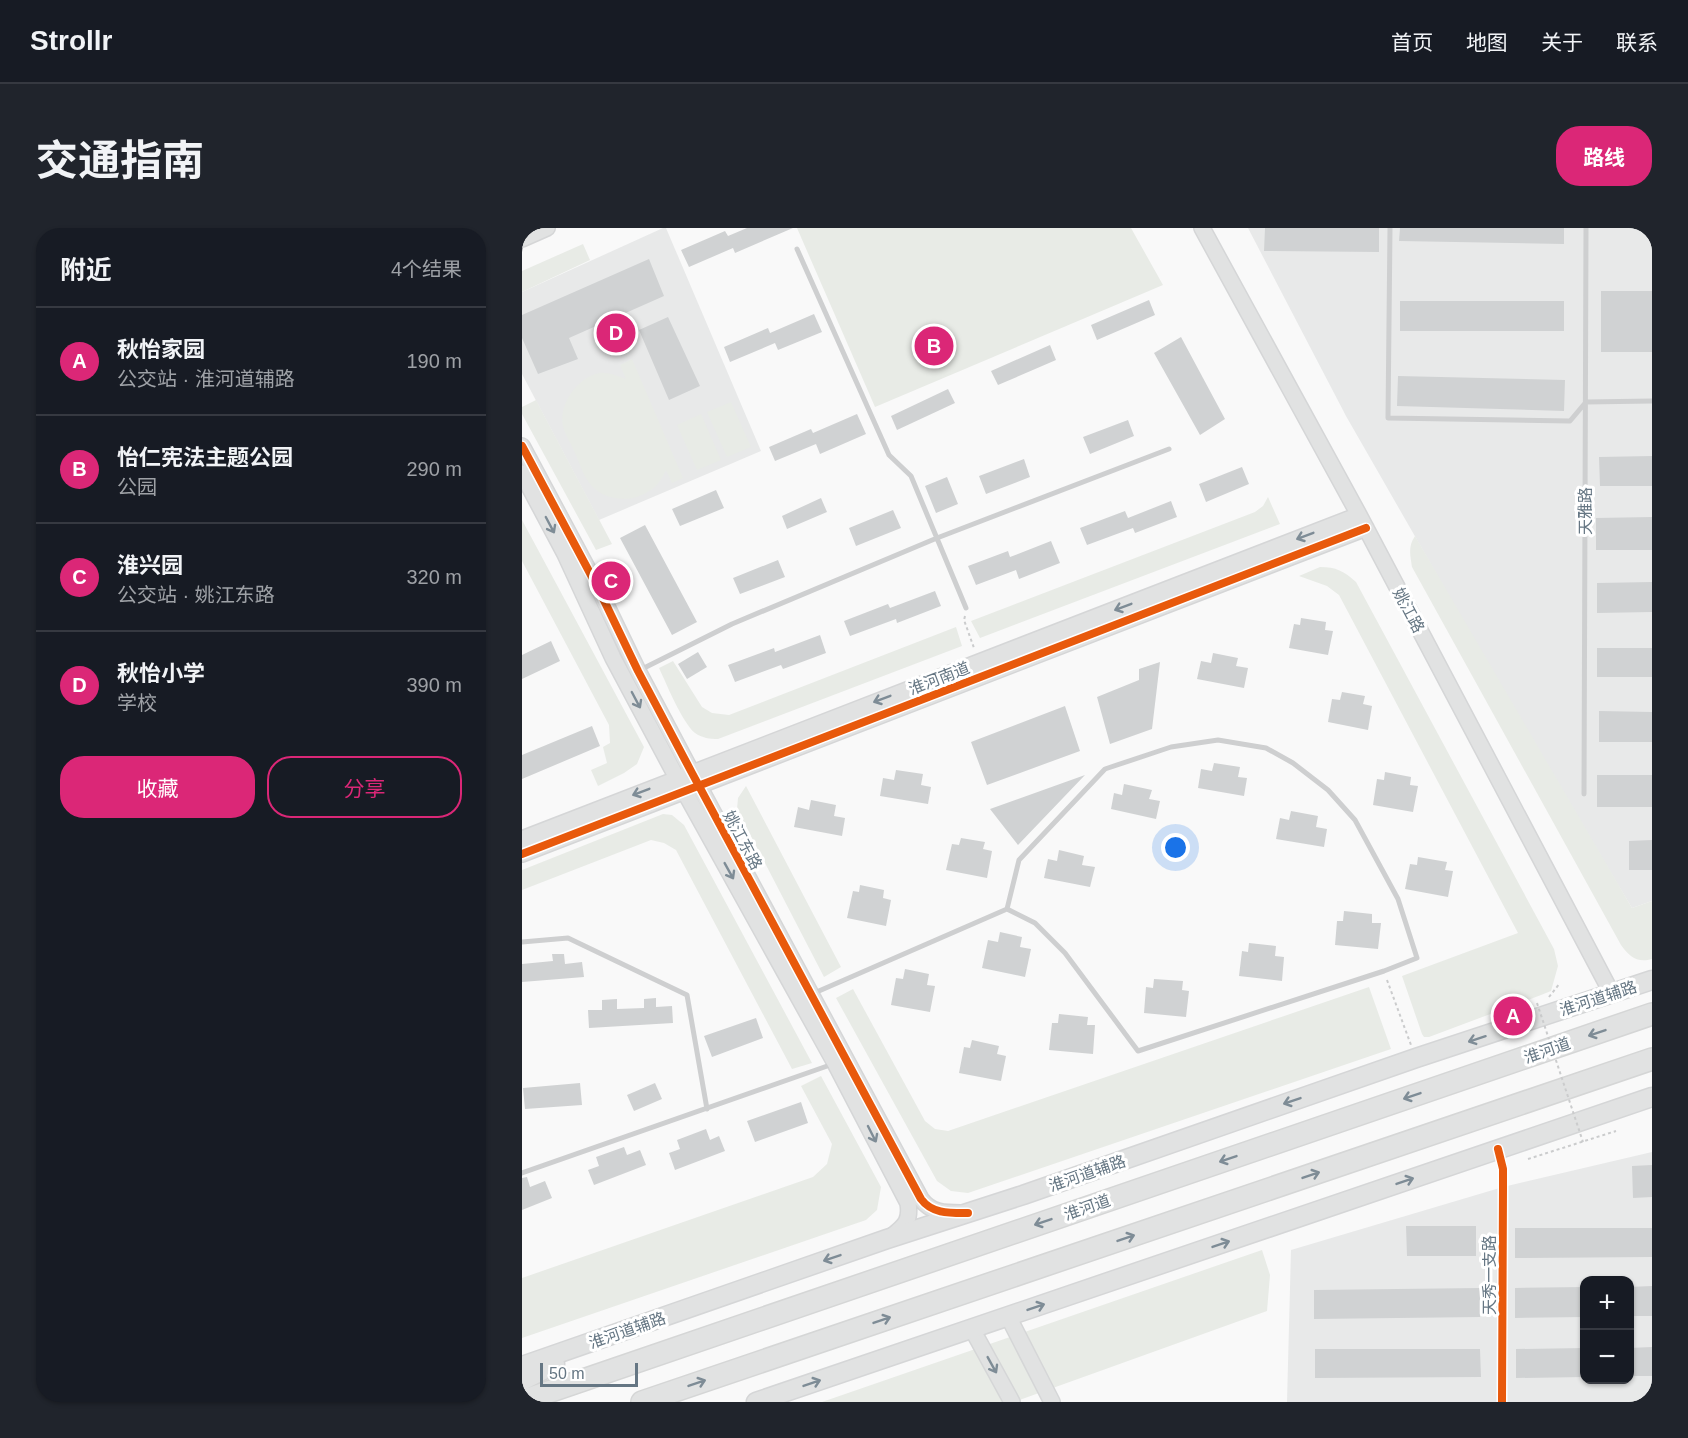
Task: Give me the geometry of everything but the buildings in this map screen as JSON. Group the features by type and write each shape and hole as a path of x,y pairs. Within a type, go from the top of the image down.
{"highway":[{"name":"淮河道","path":"522,1401 1652,1014"},
{"path":"642,1402 1652,1059"}],"main road":[{"name":"淮河道辅路","path":"522,1366 1416,1058 1652,980"},
{"path":"756,1402 1652,1097"},
{"path":"522,1381 607,1337"}],"street":[{"path":"522,239 547,228"},
{"name":"姚江路","path":"1202,228 1363,522 1612,994"},
{"name":"姚江东路","path":"522,446 599,590 688,782"},
{"name":"姚江东路","path":"522,473 565,555 613,658 688,782 840,1061 927,1206 945,1212 968,1214"},
{"name":"淮河南道","path":"522,854 688,782 980,662 1363,522"},
{"name":"淮河南道","path":"522,839 688,782 1363,522"},
{"name":"姚江东路","path":"840,1061 908,1203 908,1220 887,1239"},
{"name":"天秀一支路","path":"1498,1149 1503,1168 1502,1402"},
{"path":"1008,1316 1052,1402"},
{"path":"972,1329 1012,1402"}],"lane":[{"path":"1390,228 1388,418 1570,421 1586,402 1652,401"},
{"name":"天雅路","path":"1584,794 1586,228"},
{"path":"797,249 889,455 911,476 966,608"},
{"path":"638,671 732,624 937,538 1168,449"},
{"path":"1218,740 1266,748 1293,763 1328,790 1355,820 1398,899 1417,958 1138,1051 1065,953 1035,923 1007,909 1019,860 1105,769 1171,747 1218,740"},
{"path":"805,997 1007,909"},
{"path":"522,942 568,938 687,995 706,1109"},
{"path":"522,1173 840,1061"}],"path":[{"path":"966,608 964,620 980,662"},
{"path":"1383,971 1416,1058"},
{"path":"1537,1003 1583,1142"},
{"path":"1528,1160 1616,1131"}],"shaded area":[{"path":"666,228 761,451 599,520 522,374 522,292"},
{"path":"797,228 1131,228 1163,285 875,407"},
{"path":"1248,228 1652,228 1652,901 1632,908 1553,777 1346,416"},
{"path":"583,244 590,260 522,292 522,271"},
{"path":"632,359 683,478 672,483 666,470 658,484 651,490 637,497 624,499 610,497 597,491 588,481 565,433 562,418 571,393 584,380 599,373 612,374 626,379 620,365"},
{"path":"536,400 612,544 596,550 522,414 522,407"},
{"path":"731,402 751,447 727,457 707,412"},
{"path":"701,414 721,460 697,470 677,425"},
{"path":"1268,497 1280,524 980,638 971,621 1255,512 1263,506"},
{"path":"522,520 644,747 637,764 598,786 591,770 607,763 603,747 610,743 609,725 522,561"},
{"path":"1415,536 1632,908 1652,901 1652,959 1634,958 1621,945 1412,567 1410,547"},
{"path":"1320,567 1340,570 1356,582 1554,949 1558,966 1551,991 1429,1037 1424,1037 1422,1034 1402,976 1518,933 1339,595 1327,586 1299,576"},
{"path":"956,627 962,646 718,739 700,736 690,728 675,703 659,668 673,661 702,707 712,713 729,715"},
{"path":"746,786 841,967 824,977 737,809 738,798"},
{"path":"663,814 672,815 684,825 812,1063 792,1069 676,850 664,843 651,840 522,890 522,870"},
{"path":"1369,987 1391,1049 968,1193 951,1191 937,1181 836,998 853,989 925,1121 935,1129 948,1131"},
{"path":"821,1076 881,1187 877,1210 866,1220 522,1338 522,1278 813,1177 827,1164 832,1144 801,1086"},
{"path":"1652,1152 1652,1402 1287,1402 1291,1250 1503,1187"},
{"path":"1262,1250 1270,1275 1267,1311 1014,1402 822,1402"}],"cycle path":[{"path":"522,446 599,590 638,671 692,773 921,1199 930,1208 936,1210 948,1213 968,1213"},
{"path":"522,854 1366,528"},
{"path":"1498,1149 1503,1169 1502,1402"}],"place":[{"name":"秋怡小学","path":"616,333"},
{"name":"怡仁宪法主题公园","path":"934,346"},
{"name":"淮兴园","path":"611,581"},
{"name":"秋怡家园","path":"1513,1016"}]}
